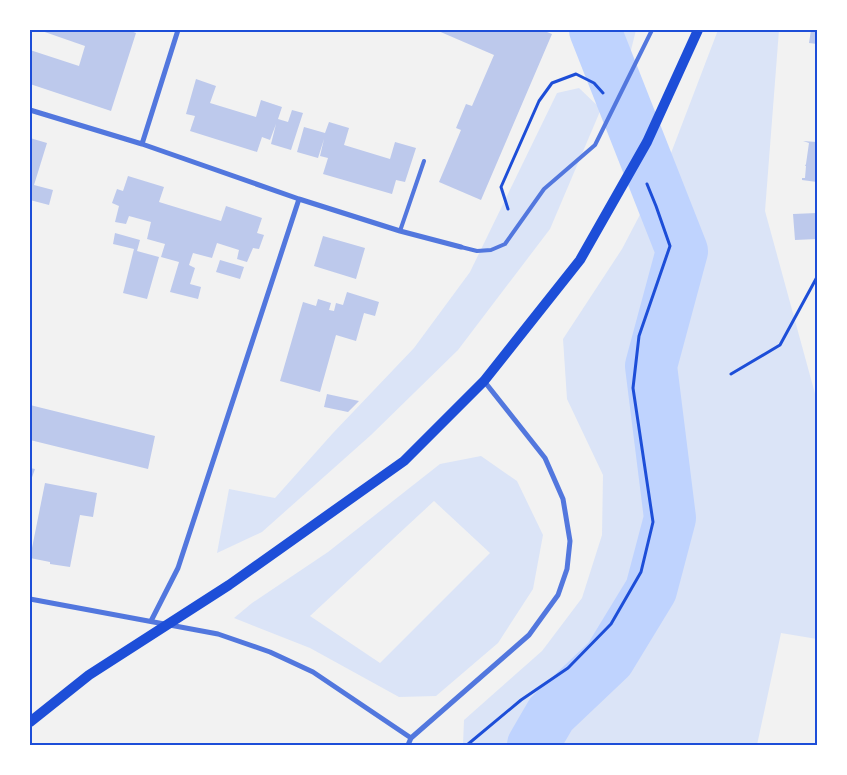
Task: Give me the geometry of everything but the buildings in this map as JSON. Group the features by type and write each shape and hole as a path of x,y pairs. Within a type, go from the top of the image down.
{"main road":[{"path":"30,722 89,675 229,585 404,461 484,381 580,260 647,142 698,30"}],"street":[{"path":"142,144 178,30"},
{"path":"30,110 142,144 299,199 400,231 461,247"},
{"path":"150,621 178,568 299,199"},
{"path":"408,745 412,738 529,635 558,595 567,569 570,541 563,498 545,458 484,381"},
{"path":"30,599 218,634 279,656 313,672 412,738"}],"lane":[{"path":"461,247 477,251 491,250 505,244 544,190 595,145 652,30"},
{"path":"400,231 424,161"}],"path":[{"path":"515,230 501,187 539,101 552,83 576,74 594,83 607,97"},
{"path":"467,745 521,700 568,668 612,624 641,572 653,522 633,388 639,336 670,246 656,206"},
{"path":"731,374 780,345 817,277"}],"shaded area":[{"path":"602,30 636,30 631,50 619,63"},
{"path":"718,30 779,30 765,211 817,401 817,639 781,633 757,745 463,745 464,720 542,651 582,598 602,535 603,475 567,399 563,339 622,249 668,161"},
{"path":"579,88 601,109 550,229 458,350 371,435 262,532 217,553 229,489 275,498 333,433 414,348 470,272 557,93"},
{"path":"481,456 517,481 543,535 533,589 498,643 436,696 399,697 310,648 234,618 252,603 328,552 440,464","holes":["434,501 490,553 380,663 310,616"]}],"waterway":[{"path":"533,745 551,714 609,659 651,590 670,518 651,366 682,251 595,30"}]}
